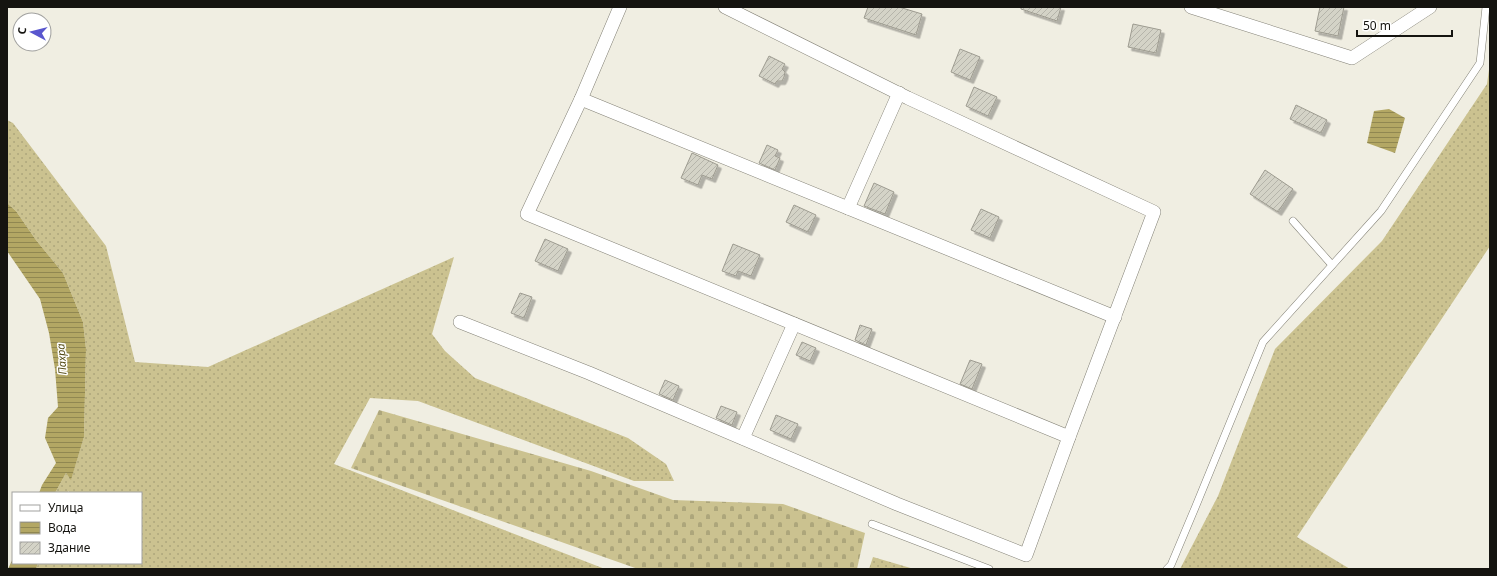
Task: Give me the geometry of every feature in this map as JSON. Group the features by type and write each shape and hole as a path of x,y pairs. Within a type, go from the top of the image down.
{"street":[{"path":"620,7 581,99 527,214 1069,437"},
{"path":"460,322 589,373 897,504 1026,555 1154,212 899,94 725,7"},
{"path":"1191,7 1352,58 1430,7"},
{"path":"848,208 899,94"},
{"path":"581,99 1115,317"},
{"path":"743,438 794,324"}],"lane":[{"path":"1167,569 1171,564 1195,508 1263,342 1381,211 1480,63 1486,7"},
{"path":"1293,221 1332,265"},
{"path":"872,524 989,569"}],"green space":[{"path":"1490,62 1490,246 1297,537 1350,569 1180,569 1218,496 1275,349 1382,241 1487,84"},
{"path":"7,120 13,123 106,246 135,362 208,367 454,257 432,334 445,351 475,378 628,438 666,464 674,481 634,481 418,401 370,398 334,464 605,569 36,569 38,564 142,564 142,492 56,492 66,473 71,479 84,437 86,349 83,322 63,273 36,240 16,211 7,203"},
{"path":"379,410 591,471 673,500 783,504 865,533 857,569 638,569 351,468"},
{"path":"873,557 914,569 869,569"}],"water":[{"path":"1389,109 1405,118 1395,153 1367,143 1374,111"},
{"name":"Пахра","path":"7,203 16,211 36,240 63,273 83,322 86,349 84,437 71,480 66,473 56,492 39,492 42,485 56,463 45,438 48,418 58,407 55,369 49,333 40,299 7,251"},
{"path":"12,560 12,564 38,564 36,569 8,569"}],"building":[{"path":"868,7 899,7 922,14 916,35 864,18"},
{"path":"1021,7 1061,7 1057,21 1021,9"},
{"path":"1320,7 1344,7 1338,36 1315,31"},
{"path":"1133,24 1161,30 1156,53 1128,47"},
{"path":"960,49 980,57 970,80 951,72"},
{"path":"769,56 785,64 782,69 785,72 782,81 777,81 775,84 759,76"},
{"path":"974,87 997,97 988,116 966,106"},
{"path":"1296,105 1327,120 1321,133 1290,119"},
{"path":"767,145 778,150 775,156 780,158 775,170 759,163"},
{"path":"692,153 718,165 712,179 702,175 698,185 681,178"},
{"path":"1265,170 1293,189 1278,212 1250,194"},
{"path":"874,183 894,192 885,214 864,206"},
{"path":"794,205 816,215 808,232 786,222"},
{"path":"981,209 999,217 990,238 971,230"},
{"path":"545,239 568,249 558,271 535,261"},
{"path":"733,244 760,255 751,276 738,271 736,276 722,271"},
{"path":"520,293 532,297 524,318 511,313"},
{"path":"860,325 872,329 866,345 855,340"},
{"path":"802,342 816,348 810,361 796,355"},
{"path":"970,360 982,364 972,389 960,384"},
{"path":"665,380 679,386 673,400 659,394"},
{"path":"721,406 737,412 732,425 716,418"},
{"path":"776,415 798,424 791,439 770,430"}]}
